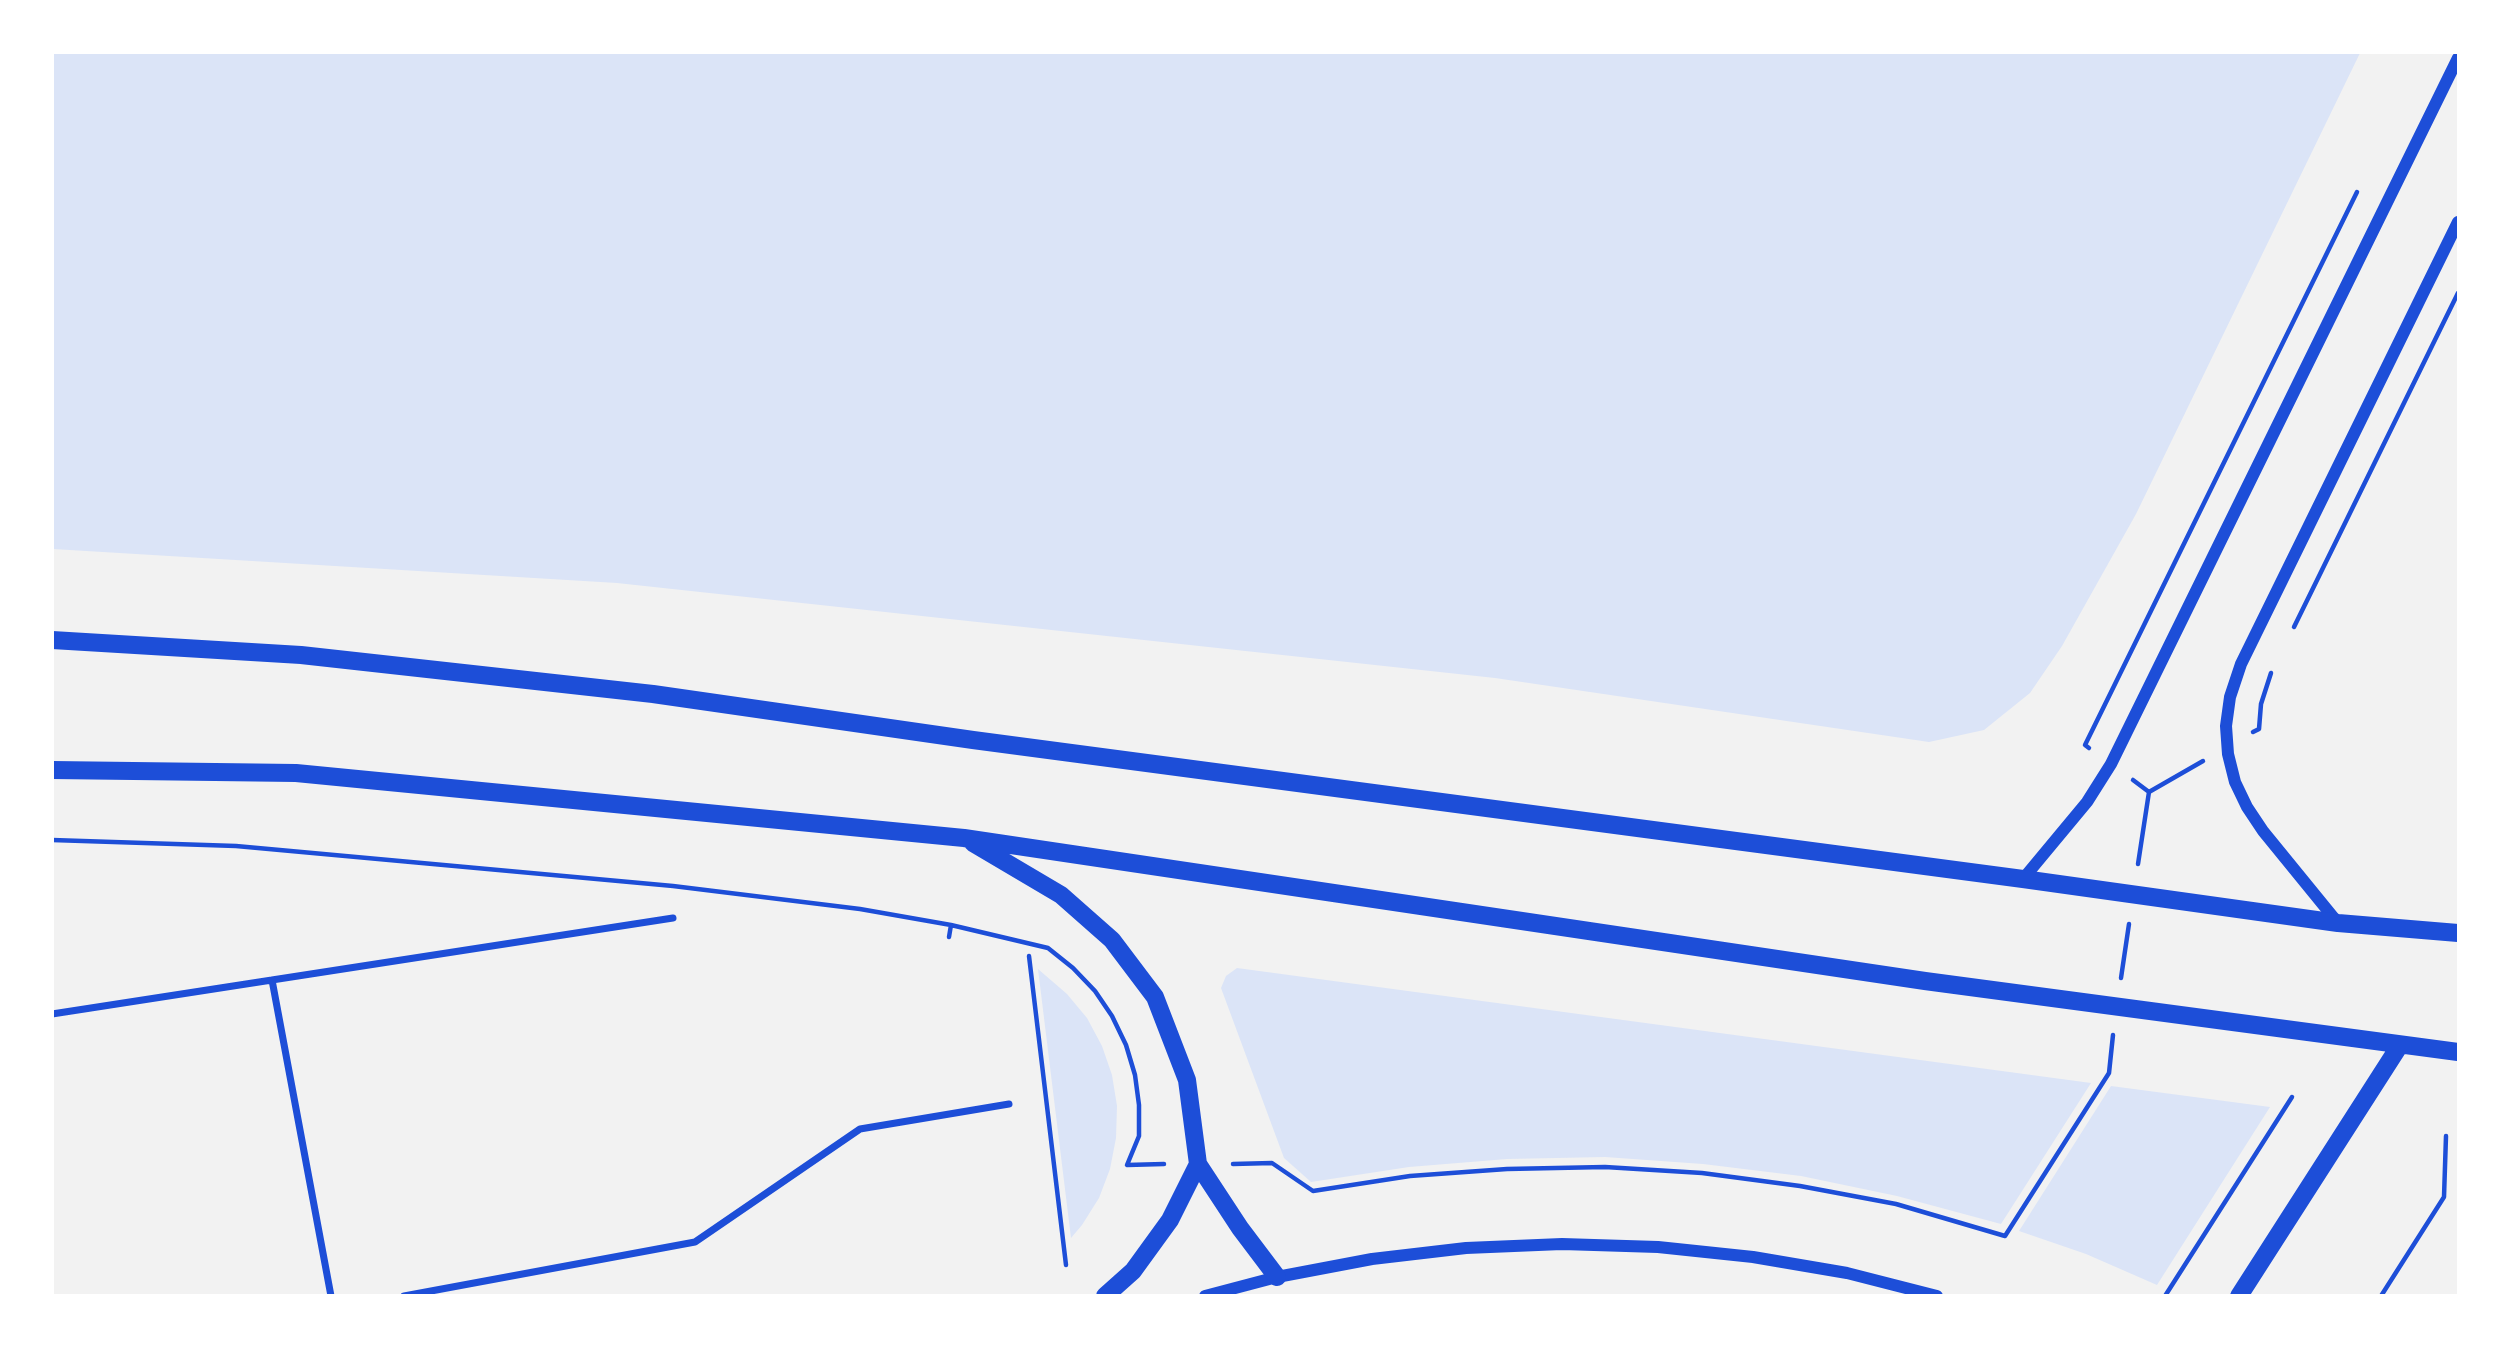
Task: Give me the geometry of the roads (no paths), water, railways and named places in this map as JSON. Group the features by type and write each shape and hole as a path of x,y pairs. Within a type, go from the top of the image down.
{"main road":[{"path":"52,640 302,655 653,694 987,742 2337,923 2459,933"},
{"path":"52,770 296,773 964,838 1925,981 2459,1052"},
{"path":"964,838 1062,895 1112,940 1155,998 1187,1080 1198,1164 1240,1228 1277,1277"},
{"path":"2239,1296 2400,1045"},
{"path":"1105,1296 1133,1271 1170,1220 1198,1164"}],"street":[{"path":"2023,879 2087,802 2111,764 2459,58"},
{"path":"2337,923 2263,831 2239,790 2228,754 2226,726 2230,697 2241,664 2459,222"},
{"path":"52,1014 673,918"},
{"path":"272,980 331,1296"},
{"path":"404,1296 695,1242 859,1129 1009,1104"},
{"path":"1205,1296 1277,1277 1371,1259 1466,1248 1562,1244 1658,1247 1753,1257 1847,1273 1937,1296"}]}
